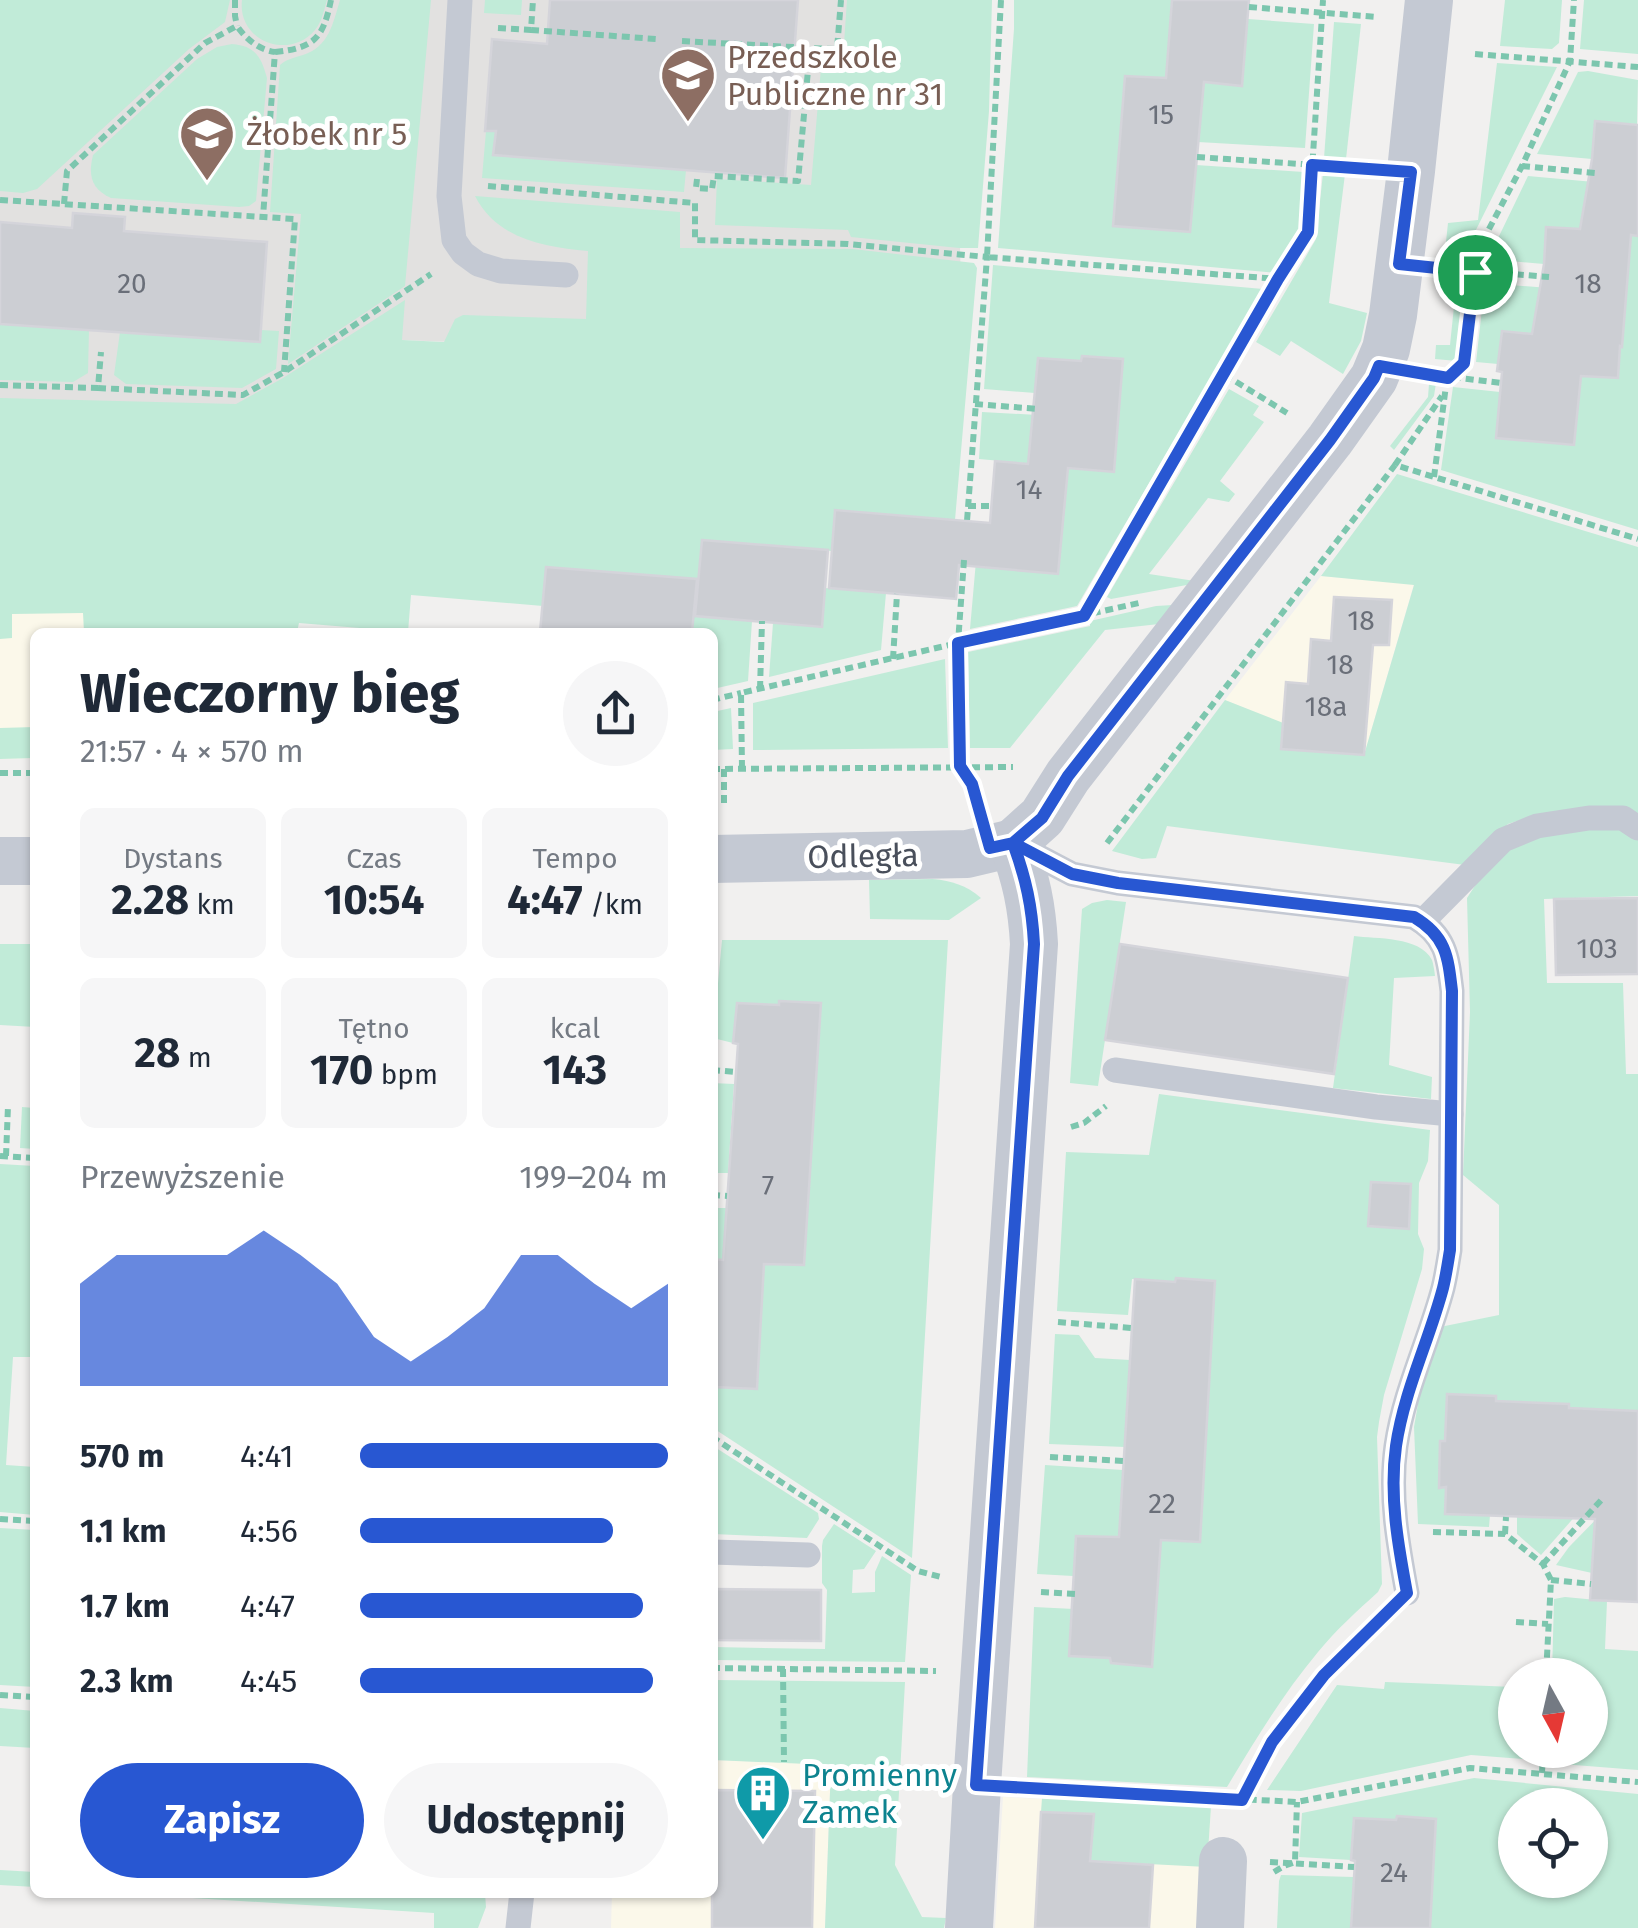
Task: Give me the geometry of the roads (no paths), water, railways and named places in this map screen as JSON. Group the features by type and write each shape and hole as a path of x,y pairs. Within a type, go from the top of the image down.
{"street":[{"path":"969,1928 1034,944 1032,905 1024,873 1001,846 1042,818 1068,776 1374,378 1386,350 1399,264 1426,24"},
{"name":"Odległa","path":"718,859 967,854 1001,846"},
{"path":"0,861 30,861"},
{"path":"1220,1928 1224,1860"}],"lane":[{"path":"460,0 449,196 454,240 478,264 501,271 566,275"},
{"path":"1422,922 1503,840 1537,826 1589,818 1623,818 1638,828"},
{"path":"1001,846 1072,874 1118,883 1414,917 1433,928 1444,947 1452,991 1450,1250 1396,1446 1393,1488 1407,1593"},
{"path":"1115,1070 1451,1114"},
{"path":"718,1552 808,1555"},
{"path":"518,1928 521,1898"}],"place":[{"name":"Przedszkole Publiczne nr 31","path":"688,124"},
{"name":"Żłobek nr 5","path":"207,183"},
{"name":"Promienny Zamek","path":"763,1842"}]}
